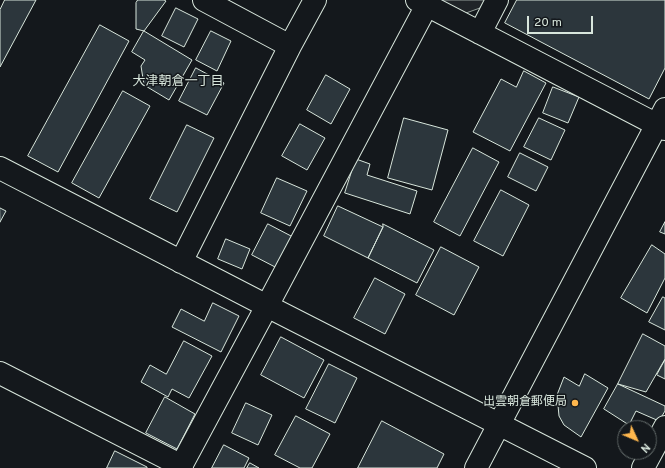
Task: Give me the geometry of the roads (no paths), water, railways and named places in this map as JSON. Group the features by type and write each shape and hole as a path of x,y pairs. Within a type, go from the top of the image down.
{"street":[{"path":"204,0 290,46"},
{"path":"181,262 314,0"},
{"path":"480,33 497,0"},
{"path":"0,374 181,467 267,306 422,3 480,33 662,121 476,468"},
{"path":"0,168 585,468"},
{"path":"643,468 665,427"}],"place":[{"name":"出雲朝倉郵便局","path":"575,403"}],"district":[{"name":"大津朝倉一丁目","path":"178,82"}]}
